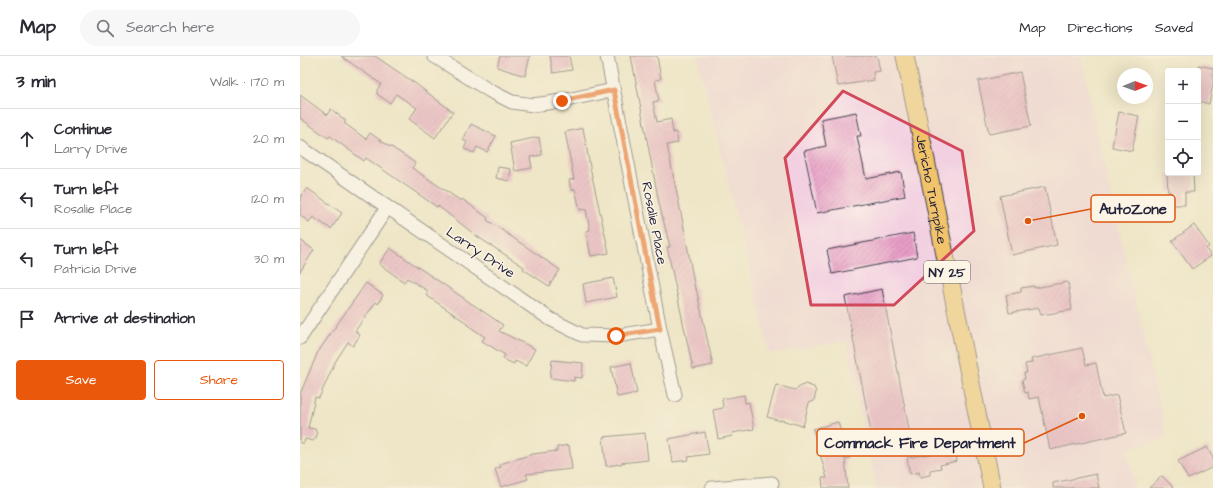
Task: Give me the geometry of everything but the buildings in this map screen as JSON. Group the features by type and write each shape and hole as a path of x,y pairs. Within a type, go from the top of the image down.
{"main road":[{"name":"Jericho Turnpike","path":"905,56 992,488"}],"street":[{"path":"434,56 490,91 512,102 533,105 562,101 614,90"},
{"name":"Rosalie Place","path":"607,56 660,329 675,395"},
{"name":"Larry Drive","path":"300,147 550,319 582,335 616,336 660,329"},
{"path":"300,338 387,208"},
{"path":"712,488 772,483"}],"highlighted area":[{"path":"843,91 962,151 974,231 894,305 811,305 785,158"}],"shaded area":[{"path":"697,56 1081,56 1104,164 1167,439 1127,449 1135,488 876,488 846,341 770,354"}],"place":[{"name":"AutoZone","path":"1028,221"},
{"name":"Commack Fire Department","path":"1082,416"}],"route":[{"path":"562,101 614,90 660,329 616,336"}]}
